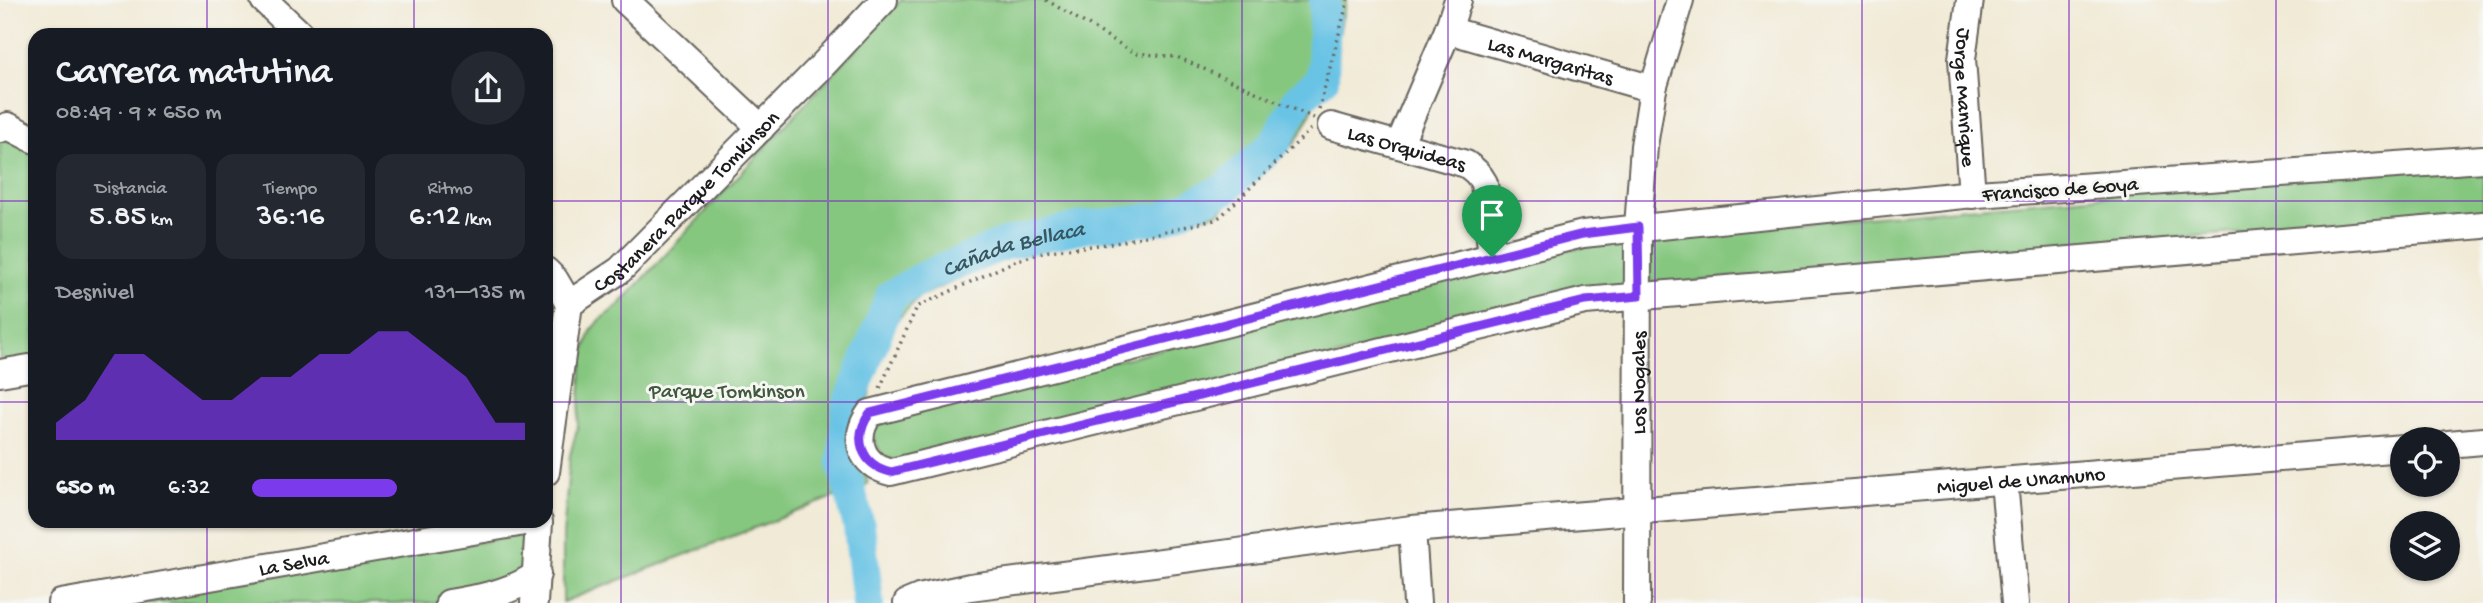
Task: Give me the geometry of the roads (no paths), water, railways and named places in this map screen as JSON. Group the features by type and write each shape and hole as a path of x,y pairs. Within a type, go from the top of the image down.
{"street":[{"path":"264,0 294,28"},
{"path":"625,0 761,128"},
{"name":"Costanera Parque Tomkinson","path":"553,421 569,304 620,270 884,0"},
{"path":"1399,145 1458,0"},
{"name":"Los Nogales","path":"1637,603 1638,227 1644,146 1653,89 1681,0"},
{"name":"Jorge Manrique","path":"1970,0 1962,59 1972,195"},
{"name":"Las Margaritas","path":"1448,30 1653,89"},
{"name":"Las Orquideas","path":"1331,126 1466,164 1480,174 1484,183 1492,257"},
{"path":"4,127 28,137"},
{"name":"Francisco de Goya","path":"1639,296 1585,301 891,472 872,463 859,440 870,413 1583,234 1972,195 2483,159"},
{"path":"1639,296 2483,225"},
{"path":"553,283 569,304"},
{"path":"0,373 28,368"},
{"path":"2460,443 2483,441"},
{"name":"Miguel de Unamuno","path":"907,603 970,587 1412,529 2390,449"},
{"path":"2004,482 2015,603"},
{"name":"La Selva","path":"61,603 490,528"},
{"path":"534,603 539,528"},
{"path":"1412,529 1417,603"},
{"path":"449,603 499,593 521,585 537,574"}],"waterway":[{"name":"Cañada Bellaca","path":"868,603 859,526 843,463 848,406 891,296 924,277 1004,244 1082,227 1164,218 1225,189 1276,142 1298,99 1323,79 1325,0"}],"park label":[{"name":"Parque Tomkinson","path":"727,390"}]}
